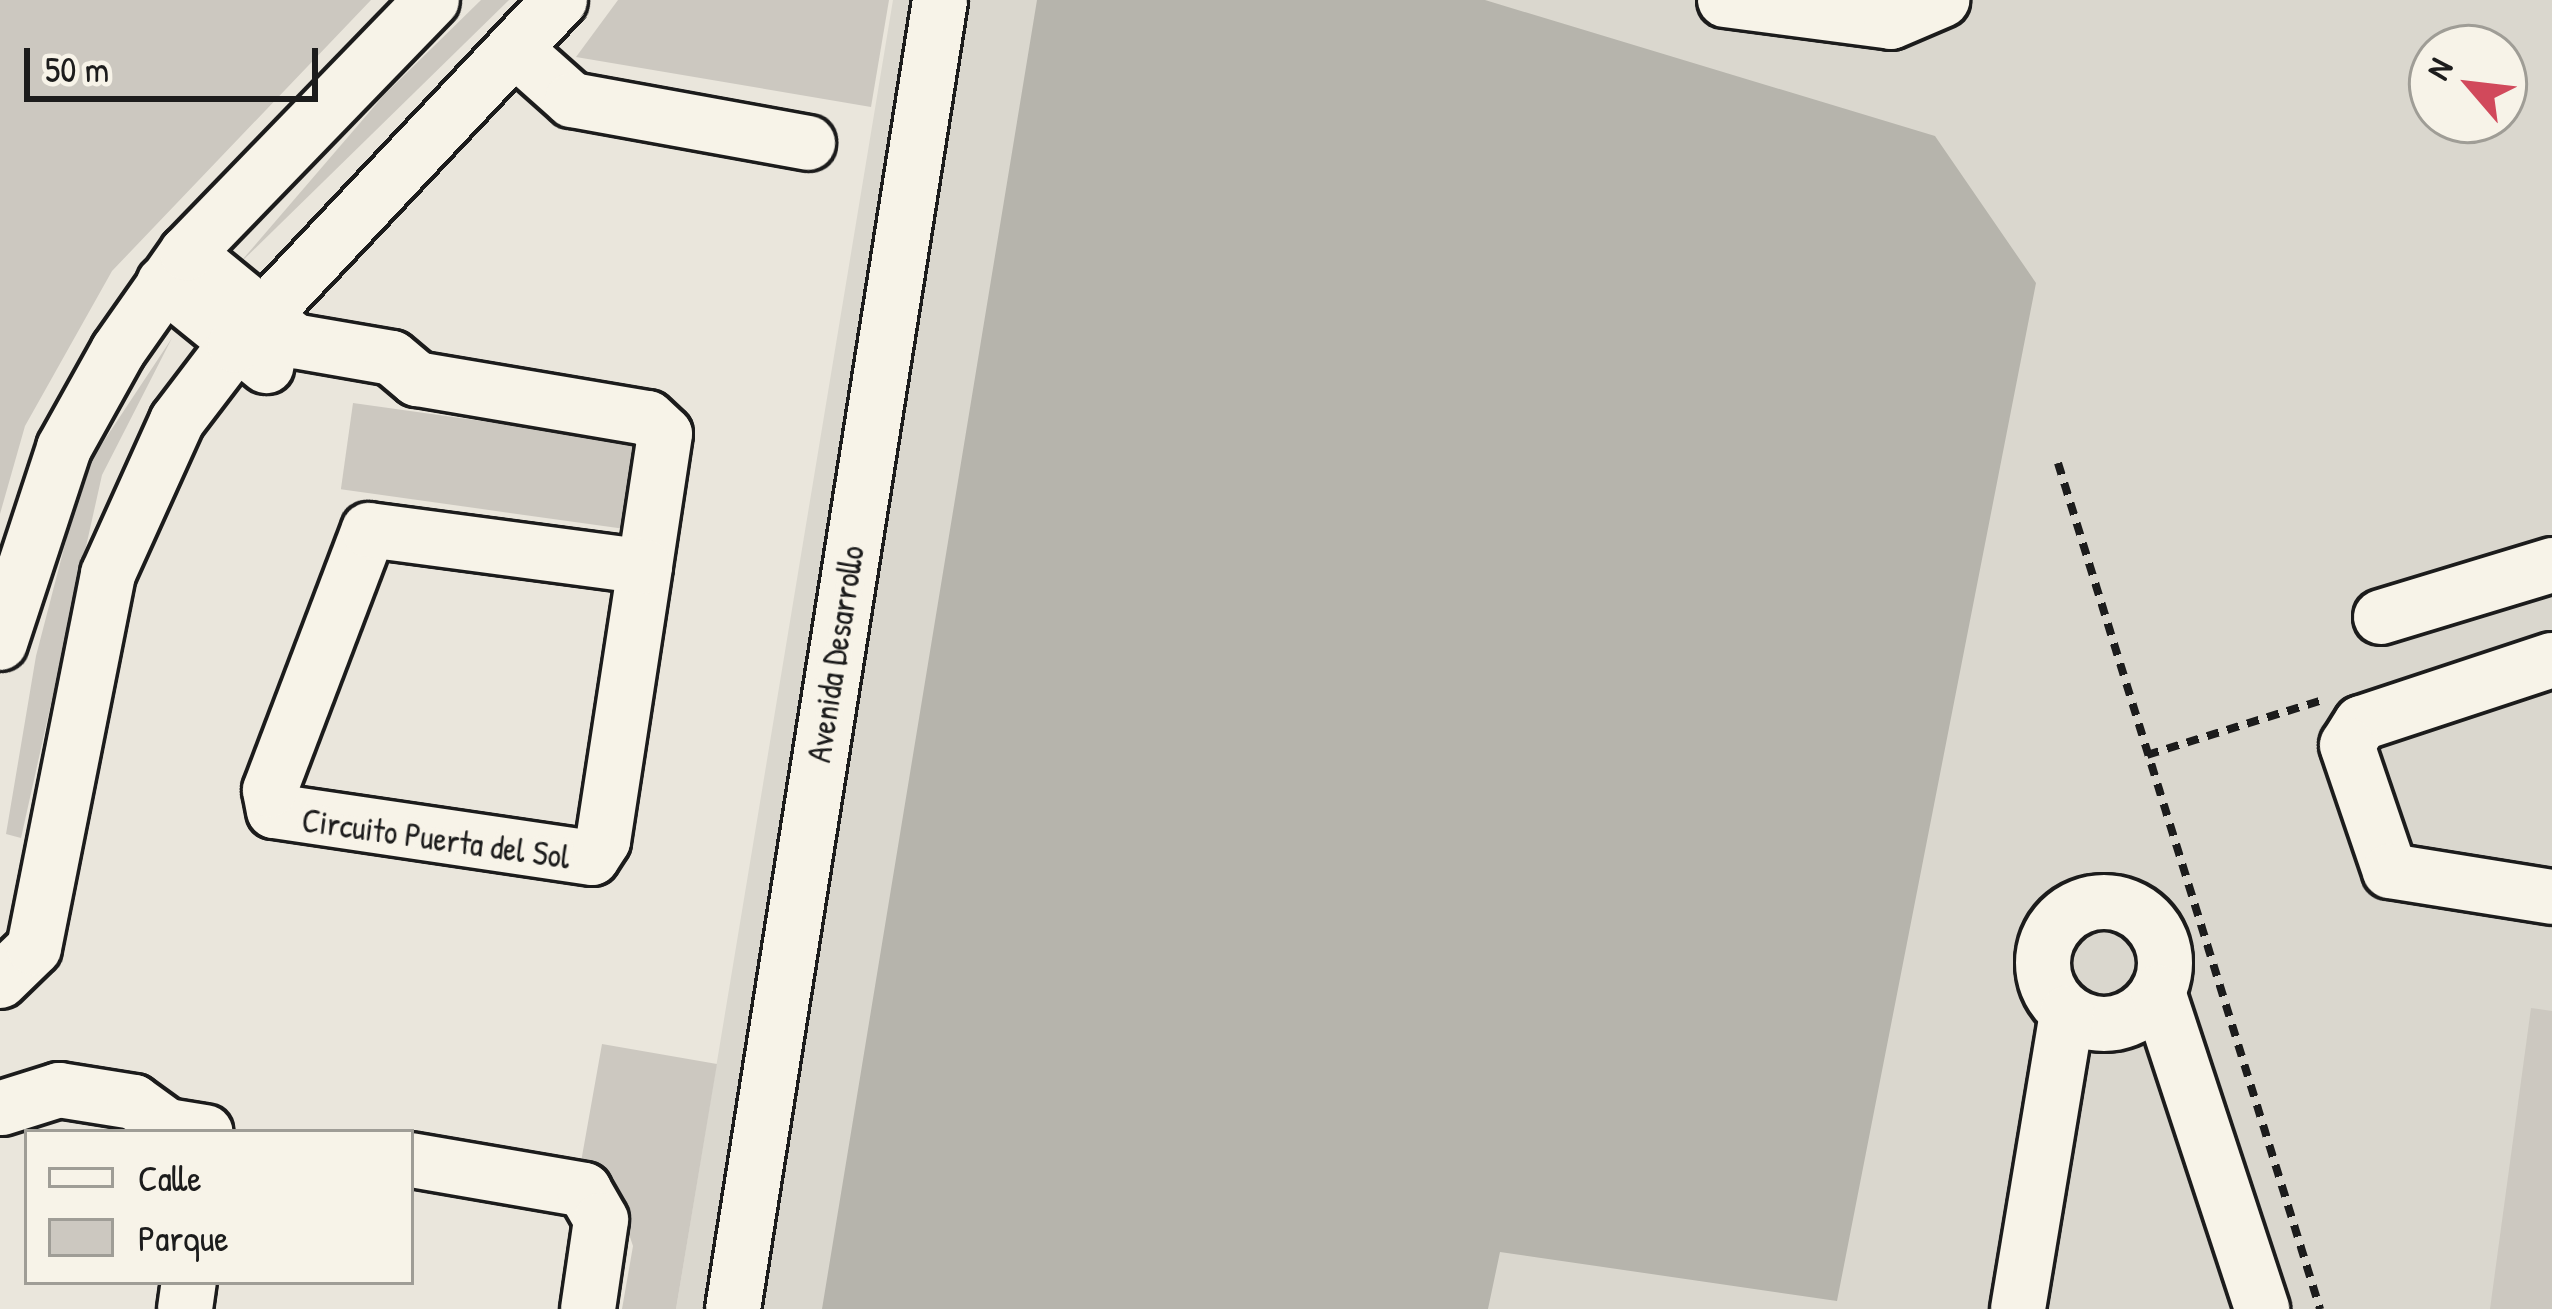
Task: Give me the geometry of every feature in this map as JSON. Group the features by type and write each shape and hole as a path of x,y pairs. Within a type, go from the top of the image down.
{"street":[{"path":"0,643 64,448 176,268 432,0"},
{"name":"Avenida Desarrollo","path":"733,1309 940,0"},
{"path":"1725,0 1891,22 1942,0"},
{"path":"0,981 31,954 21,898 108,574 149,471 249,331 538,26 572,100 808,143"},
{"name":"Circuito Puerta del Sol","path":"176,268 249,331 392,358 417,379 662,424 645,567 592,858 274,811 270,790 369,530 645,567"},
{"path":"2381,616 2552,565"},
{"path":"2552,660 2361,723 2347,745 2390,871 2552,897"},
{"path":"2158,992 2108,1024 2067,1013 2047,983 2046,945 2086,904 2126,905 2157,932 2158,992 2262,1309"},
{"path":"2018,1309 2067,1013"},
{"path":"16,1116 59,1090 134,1102 174,1129"},
{"path":"414,1161 584,1190 601,1220 588,1309"}],"path":[{"path":"2058,463 2320,1309"}],"shaded area":[{"path":"893,0 2552,0 2552,1309 676,1309"}],"green space":[{"path":"0,0 371,0 112,271 25,426 0,514"},
{"path":"481,0 509,0 237,266 384,95"},
{"path":"618,0 889,0 871,107 576,57"},
{"path":"172,338 102,475 21,838 6,834 36,656 84,471"},
{"path":"353,403 637,443 625,529 341,489"},
{"path":"2531,1008 2552,1011 2552,1309 2490,1309"},
{"path":"602,1044 717,1064 676,1309 622,1309 633,1246 617,1199 581,1162"}],"building":[{"path":"1037,0 1485,0 1935,136 2036,283 1837,1301 1500,1252 1488,1309 822,1309"}]}
